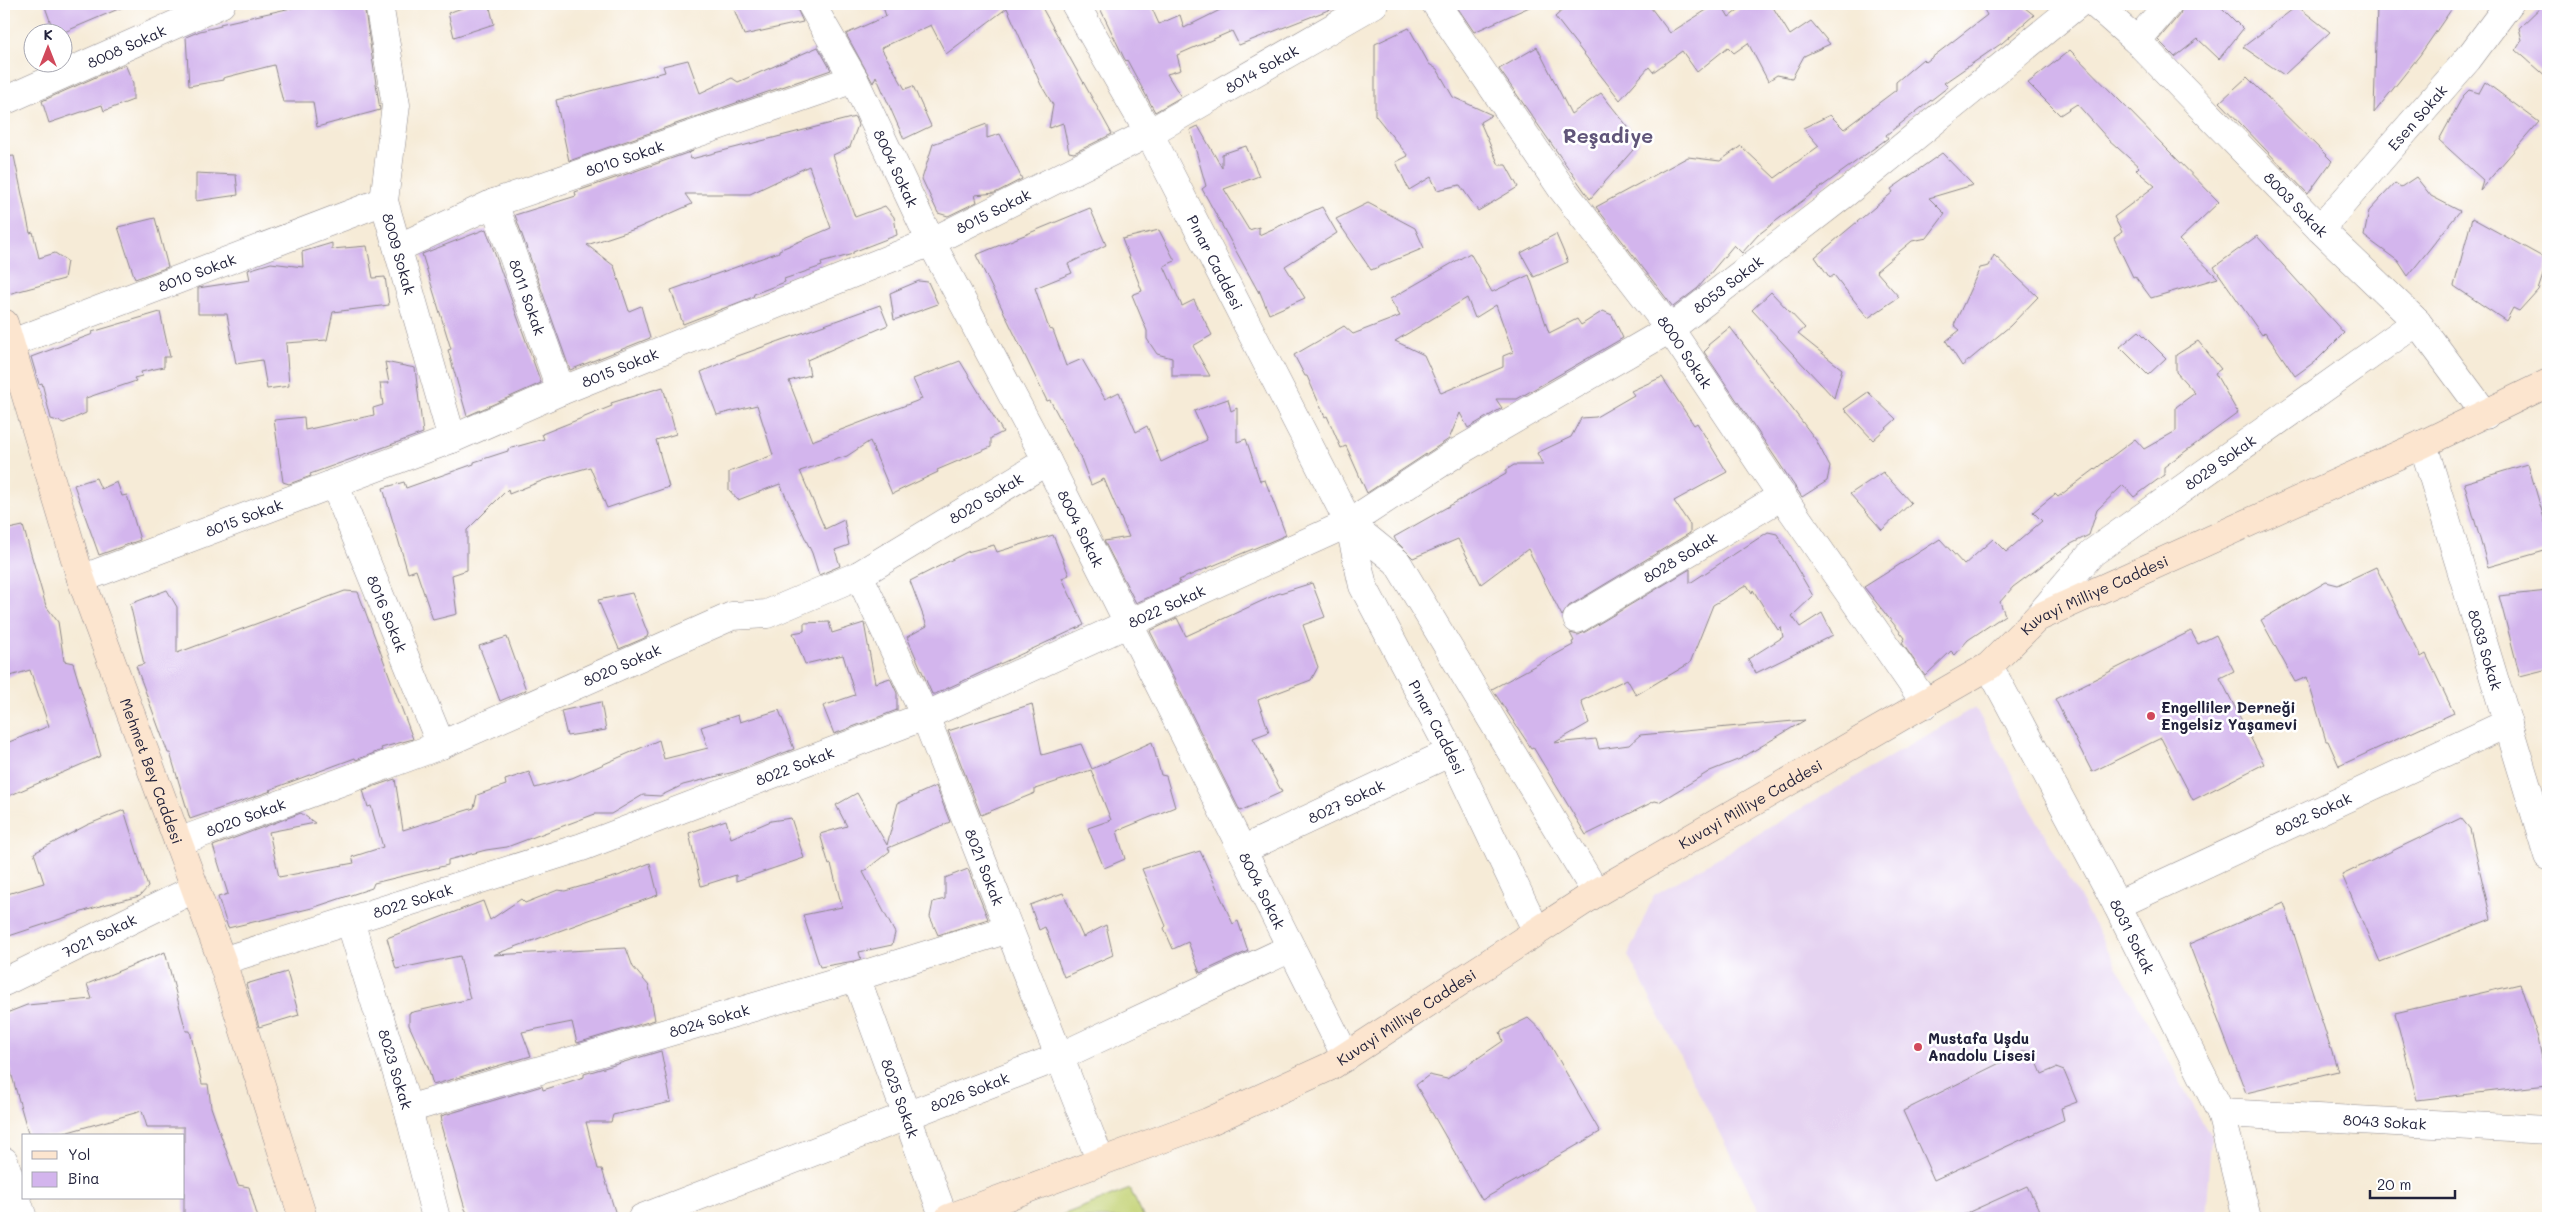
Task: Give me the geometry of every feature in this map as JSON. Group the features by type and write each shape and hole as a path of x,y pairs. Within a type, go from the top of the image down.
{"main road":[{"name":"Mehmet Bey Caddesi","path":"6,334 81,579 222,961 304,1218"},
{"name":"Kuvayi Milliye Caddesi","path":"949,1218 1208,1122 1346,1057 1536,930 1596,893 1926,704 1988,666 2037,618 2423,444 2486,415 2548,383"}],"street":[{"name":"8008 Sokak","path":"4,101 221,4"},
{"name":"8009 Sokak","path":"379,4 396,105 384,200 452,439"},
{"name":"8004 Sokak","path":"811,4 854,80 932,242 1047,461 1346,1057"},
{"name":"Pınar Caddesi","path":"1075,4 1149,133 1349,523 1363,586 1451,752 1536,930"},
{"name":"8014 Sokak","path":"1149,133 1374,4"},
{"name":"8000 Sokak","path":"1436,4 1562,189 1670,329 1782,496 1926,704"},
{"name":"8053 Sokak","path":"1349,523 1456,454 1670,329 1847,192 2078,4"},
{"name":"8003 Sokak","path":"2095,4 2136,40 2320,228 2417,322 2486,415"},
{"path":"2136,40 2168,4"},
{"name":"Esen Sokak","path":"2320,228 2468,59 2509,4"},
{"name":"8010 Sokak","path":"398,248 494,203 854,80"},
{"name":"8015 Sokak","path":"81,579 452,439 561,391 932,242 1149,133"},
{"name":"8010 Sokak","path":"6,334 384,200"},
{"name":"8011 Sokak","path":"494,203 561,391"},
{"name":"8029 Sokak","path":"2037,618 2092,553 2417,322"},
{"name":"8033 Sokak","path":"2423,444 2548,856"},
{"name":"8020 Sokak","path":"178,842 441,745 732,616 767,614 859,574 1047,461"},
{"name":"8016 Sokak","path":"334,483 441,745"},
{"name":"8028 Sokak","path":"1577,619 1782,496"},
{"name":"Pınar Caddesi","path":"1349,523 1397,562 1596,893"},
{"name":"8022 Sokak","path":"222,961 582,848 925,716 1349,523"},
{"name":"8021 Sokak","path":"859,574 925,716 1101,1162"},
{"name":"8031 Sokak","path":"1988,666 2117,905 2222,1113 2247,1218"},
{"name":"8032 Sokak","path":"2117,905 2508,723"},
{"name":"8027 Sokak","path":"1242,850 1451,752"},
{"name":"7021 Sokak","path":"4,982 194,889"},
{"name":"8023 Sokak","path":"350,920 408,1110 436,1218"},
{"name":"8024 Sokak","path":"408,1110 856,977 1009,929"},
{"name":"8026 Sokak","path":"642,1218 1059,1057 1291,948"},
{"name":"8025 Sokak","path":"856,977 944,1218"},
{"name":"8043 Sokak","path":"2222,1113 2548,1130"},
{"path":"4,1161 23,1218"}],"shaded area":[{"name":"Mustafa Uşdu Anadolu Lisesi","path":"1975,707 2211,1138 2205,1218 1763,1218 1628,955 1654,895"}],"green space":[{"path":"1130,1189 1144,1218 1054,1218"}],"building":[{"path":"44,4 130,4 72,29 72,22 50,22"},
{"path":"309,4 364,4 380,110 317,127 313,102 283,102 274,65 223,78 223,80 189,86 186,37 200,31 221,26 220,24"},
{"path":"473,4 489,4 494,24 454,37 448,13"},
{"path":"732,4 795,4 803,22 744,35"},
{"path":"882,4 1040,4 1112,134 1074,153 1069,152 1063,123 1049,128 1053,105 1041,85 1007,8 946,54 931,25 881,48 905,89 913,86 931,126 904,139 876,76 873,83 846,34 886,16"},
{"path":"1098,4 1150,4 1159,24 1180,15 1184,28 1232,4 1341,5 1239,45 1232,31 1177,55 1181,70 1167,74 1181,97 1155,112 1127,60 1124,58"},
{"path":"1455,4 1536,4 1474,32"},
{"path":"1569,4 1648,4 1670,33 1716,4 1721,4 1729,17 1746,4 1771,4 1790,35 1811,21 1830,44 1804,56 1792,78 1777,75 1768,81 1748,43 1734,53 1728,47 1697,72 1682,51 1653,72 1649,67 1620,100 1555,17"},
{"path":"1981,4 2020,4 2034,15 2002,43 1944,83 1948,87 1886,135 1888,138 1758,235 1742,253 1734,245 1698,288 1673,307 1596,207 1688,157 1720,161 1741,146 1775,178 1819,146 1803,128 1830,115 1844,129 1896,90 1896,82 1923,59 1926,62 1987,15"},
{"path":"2183,4 2218,4 2243,29 2219,59 2198,39 2175,57 2158,40 2180,14"},
{"path":"2377,4 2455,4 2420,55 2374,113"},
{"path":"2544,4 2548,4 2548,78 2516,50 2522,40 2519,28"},
{"path":"2297,6 2330,32 2284,75 2243,47"},
{"path":"1409,28 1429,64 1437,69 1453,97 1492,115 1480,122 1499,165 1506,165 1518,187 1478,211 1460,185 1437,190 1431,177 1409,190 1396,162 1408,156 1375,115 1375,44"},
{"path":"818,47 831,70 569,161 556,100 665,72 663,66 688,60 700,93 732,78 738,82"},
{"path":"1537,47 1571,114 1601,93 1640,142 1590,199 1499,69"},
{"path":"2070,50 2219,202 2179,240 2218,278 2151,298 2135,276 2133,277 2114,238 2122,232 2114,217 2155,186 2136,170 2139,167 2108,139 2077,104 2060,115 2028,83"},
{"path":"125,64 133,83 133,100 104,111 102,105 49,123 42,101"},
{"path":"2247,77 2332,161 2308,194 2220,102"},
{"path":"2485,82 2539,122 2480,190 2483,180 2439,140 2463,96 2469,90 2479,93"},
{"path":"855,117 858,125 850,147 833,155 855,217 885,206 894,217 897,235 853,252 853,254 821,263 822,266 784,279 785,282 754,294 753,297 683,324 671,290 779,252 779,250 831,228 809,166 750,194 685,194 692,204 638,228 587,245 614,266 629,311 641,306 650,338 570,370 515,215 576,196 575,192 693,151 689,153 691,159"},
{"path":"987,124 987,138 1000,134 1022,179 995,193 975,195 977,202 948,216 938,213 922,179 933,144"},
{"path":"1198,126 1222,168 1222,154 1246,146 1259,176 1224,189 1249,230 1259,227 1259,235 1322,207 1337,233 1285,266 1305,298 1269,314 1259,290 1259,293 1202,189 1206,186 1190,130"},
{"path":"1942,153 1973,185 1929,198 1945,214 1927,238 1912,241 1876,271 1899,297 1868,318 1834,275 1830,278 1815,257 1893,192 1891,189"},
{"path":"14,156 30,233 33,232 39,258 55,253 67,261 64,279 8,294 4,262 4,157"},
{"path":"196,173 236,175 238,195 196,201"},
{"path":"2416,177 2431,196 2460,211 2408,276 2398,261 2364,236 2369,211 2395,183 2401,187"},
{"path":"1368,203 1415,228 1424,248 1371,270 1336,219"},
{"path":"1090,208 1106,245 1068,264 1072,273 1035,288 1049,329 1053,330 1066,366 1082,359 1105,399 1119,392 1136,432 1147,426 1161,462 1207,440 1194,411 1228,399 1231,411 1237,408 1237,442 1246,439 1260,481 1265,480 1286,535 1179,580 1180,583 1136,603 1104,541 1129,537 1104,479 1091,485 1080,456 1050,400 1047,401 976,255"},
{"path":"155,218 168,267 135,279 118,227"},
{"path":"2472,218 2548,260 2538,290 2519,311 2513,308 2506,321 2454,286"},
{"path":"486,229 541,383 467,416 448,350 451,349 422,254"},
{"path":"1159,230 1175,261 1164,266 1182,306 1194,300 1212,335 1193,346 1210,376 1172,376 1172,358 1157,354 1147,339 1147,331 1132,295 1142,291 1122,239"},
{"path":"1556,234 1568,262 1534,277 1521,253"},
{"path":"2257,236 2344,333 2317,360 2295,376 2265,332 2262,335 2214,267"},
{"path":"332,243 332,249 367,246 373,278 385,277 389,305 333,312 327,340 286,343 289,386 267,389 262,360 236,364 227,314 198,314 198,288 250,280 248,270 271,263 303,267 302,252"},
{"path":"1470,253 1492,292 1529,275 1549,333 1577,319 1581,325 1603,311 1612,315 1623,338 1517,399 1496,399 1502,408 1468,428 1460,413 1449,439 1367,493 1346,446 1341,448 1307,376 1305,376 1294,355 1344,326 1353,334 1400,316 1390,299","holes":["1467,298 1475,318 1496,305 1513,352 1503,356 1503,367 1441,393 1424,355 1395,341"]},
{"path":"1994,255 2038,297 2010,326 1962,366 1946,341 1960,330 1954,325 1980,268 1989,266"},
{"path":"919,281 928,282 938,304 894,320 890,293"},
{"path":"1771,292 1805,328 1798,334 1842,369 1834,398 1752,310"},
{"path":"880,305 888,325 807,360 810,375 789,381 812,441 922,399 913,379 960,361 1003,432 991,438 991,447 937,470 938,472 892,494 870,441 847,456 800,471 825,529 844,520 849,545 835,550 840,566 819,575 812,553 780,484 738,500 729,490 729,472 773,455 757,405 717,415 701,372 735,357"},
{"path":"160,312 170,357 164,357 164,367 141,372 142,376 134,378 136,381 86,398 86,413 64,423 51,419 42,383 39,384 31,357 93,334 92,332"},
{"path":"1730,327 1816,440 1830,467 1827,481 1802,497 1704,352 1709,347 1708,345"},
{"path":"2139,331 2166,358 2148,375 2120,347"},
{"path":"2198,341 2221,369 2215,373 2238,413 2164,467 2164,475 2134,497 2123,485 2097,510 2089,535 2071,544 2013,587 2000,602 2005,615 1968,640 1955,655 1951,651 1925,676 1902,643 1905,638 1864,587 1940,539 1964,565 1993,539 2006,552 2042,521 2033,512 2055,494 2058,497 2135,439 2144,449 2176,431 2176,407 2195,393 2176,372 2176,355"},
{"path":"385,362 415,368 423,433 310,474 311,476 289,484 283,482 274,420 304,417 305,430 374,415 373,408 383,405 380,383 389,383"},
{"path":"1662,377 1694,425 1697,423 1727,472 1674,501 1690,525 1690,533 1569,606 1562,616 1528,549 1481,584 1458,539 1413,558 1396,541 1394,537 1506,474 1506,470 1514,465 1543,465 1537,453 1571,437 1581,418 1596,417 1634,395 1631,391"},
{"path":"663,387 676,434 656,440 669,487 607,508 590,467 544,480 509,494 508,489 467,530 467,570 452,575 457,614 433,620 416,570 408,573 383,488 404,482 406,488 508,451 508,449 544,439 542,434 612,406 611,403"},
{"path":"1868,392 1896,419 1873,440 1844,409"},
{"path":"2528,464 2548,532 2548,550 2488,567 2464,483"},
{"path":"1883,472 1911,503 1882,530 1850,494"},
{"path":"96,478 101,489 117,482 122,496 127,495 140,540 99,555 74,485"},
{"path":"23,526 46,606 58,622 64,661 73,663 101,756 4,798 4,744 49,726 30,670 4,678 4,530"},
{"path":"1768,532 1777,534 1813,596 1792,616 1800,627 1822,613 1833,635 1756,673 1748,659 1783,637 1781,627 1778,630 1753,590 1752,593 1747,585 1713,605 1690,663 1636,695 1627,679 1581,701 1589,723 1554,743 1596,739 1599,749 1629,745 1640,735 1805,720 1740,759 1710,771 1659,802 1655,801 1586,835 1533,747 1531,748 1492,689 1573,645 1572,642 1574,641 1570,633 1578,635 1585,632 1690,569 1690,583"},
{"path":"1053,535 1069,575 1062,578 1084,625 932,694 907,637 927,626 910,581 967,552 994,545 997,552"},
{"path":"2376,567 2421,657 2426,654 2454,713 2339,766 2328,741 2326,741 2307,677 2295,682 2261,620 2326,582 2338,585"},
{"path":"1312,583 1325,617 1303,625 1318,667 1311,680 1258,700 1269,732 1253,738 1282,792 1240,811 1150,631 1177,618 1186,636 1277,594"},
{"path":"167,590 177,607 177,653 345,591 358,592 413,739 381,748 382,750 356,760 355,758 269,790 271,791 190,819 170,753 168,753 136,666 144,664 130,604"},
{"path":"2548,591 2548,669 2520,676 2499,596"},
{"path":"632,593 648,634 647,637 619,649 598,600"},
{"path":"829,622 832,633 864,623 875,683 890,678 897,693 897,710 834,734 823,706 855,695 843,655 805,664 793,633 804,631 804,623"},
{"name":"Engelliler Derneği Engelsiz Yaşamevi","path":"2191,631 2198,644 2216,635 2234,671 2220,678 2264,764 2193,800 2161,738 2092,772 2055,699"},
{"path":"507,637 526,690 500,701 479,646"},
{"path":"601,702 606,730 567,736 561,711"},
{"path":"1032,704 1042,755 1081,744 1092,769 1152,742 1161,775 1166,776 1175,807 1117,831 1125,859 1104,868 1088,828 1111,820 1091,770 1035,789 1035,793 981,815 948,731"},
{"path":"779,710 794,749 734,772 683,785 660,796 643,795 611,814 595,814 507,847 486,850 448,860 448,865 374,883 372,888 312,908 228,928 218,897 228,894 213,846 301,813 315,823 269,832 279,877 354,863 352,857 383,847 371,806 368,807 363,790 395,779 403,830 474,808 477,795 506,785 505,780 529,772 535,788 572,778 659,740 664,759 708,748 701,727 738,715 740,722"},
{"path":"936,786 950,822 888,848 890,851 863,872 895,933 892,945 859,952 861,959 820,967 803,915 842,907 831,864 829,865 820,834 847,826 836,805 857,793 887,845 898,803"},
{"path":"124,810 148,887 140,896 103,905 9,936 4,913 4,895 44,883 34,853 87,825"},
{"path":"791,818 804,858 736,881 736,875 701,886 689,833 726,820 731,838 771,821"},
{"path":"2461,818 2470,829 2491,919 2380,962 2342,875"},
{"path":"1200,851 1233,924 1238,921 1248,951 1200,973 1188,942 1173,949 1164,928 1166,926 1142,869"},
{"path":"650,863 658,895 493,955 626,948 633,967 649,986 655,1020 577,1043 572,1022 522,1032 531,1056 433,1085 428,1067 409,1025 409,1013 470,999 460,956 396,969 387,938 483,901 490,920 521,899 525,903 558,890 565,891 618,876"},
{"path":"968,869 988,919 938,935 930,917 933,902 945,899 945,878"},
{"path":"1063,893 1083,937 1106,925 1113,955 1064,977 1045,927 1039,930 1030,905"},
{"path":"2284,903 2338,1071 2246,1093 2189,944"},
{"path":"165,952 186,1031 190,1031 202,1084 208,1084 211,1107 238,1185 249,1187 258,1218 184,1218 184,1127 147,1127 142,1111 61,1134 28,1134 8,1062 4,1064 4,1014 27,1005 92,999 87,984"},
{"path":"287,972 299,1015 259,1027 246,984"},
{"path":"2520,984 2538,1038 2547,1085 2417,1100 2395,1013"},
{"path":"1528,1018 1543,1032 1600,1132 1482,1200 1416,1085 1429,1075 1447,1079 1503,1041 1500,1032"},
{"path":"661,1051 671,1102 613,1115 611,1122 586,1122 598,1169 602,1169 617,1218 470,1218 465,1209 440,1122 442,1121 441,1116 542,1086 543,1090 584,1077 584,1074"},
{"path":"2024,1051 2033,1052 2042,1074 2056,1068 2064,1071 2077,1102 2061,1108 2064,1120 1934,1180 1903,1111"},
{"path":"2027,1186 2043,1218 1956,1218"}],"place":[{"name":"Engelliler Derneği Engelsiz Yaşamevi","path":"2151,716"},
{"name":"Mustafa Uşdu Anadolu Lisesi","path":"1918,1047"}],"district":[{"name":"Reşadiye","path":"1608,135"}]}
